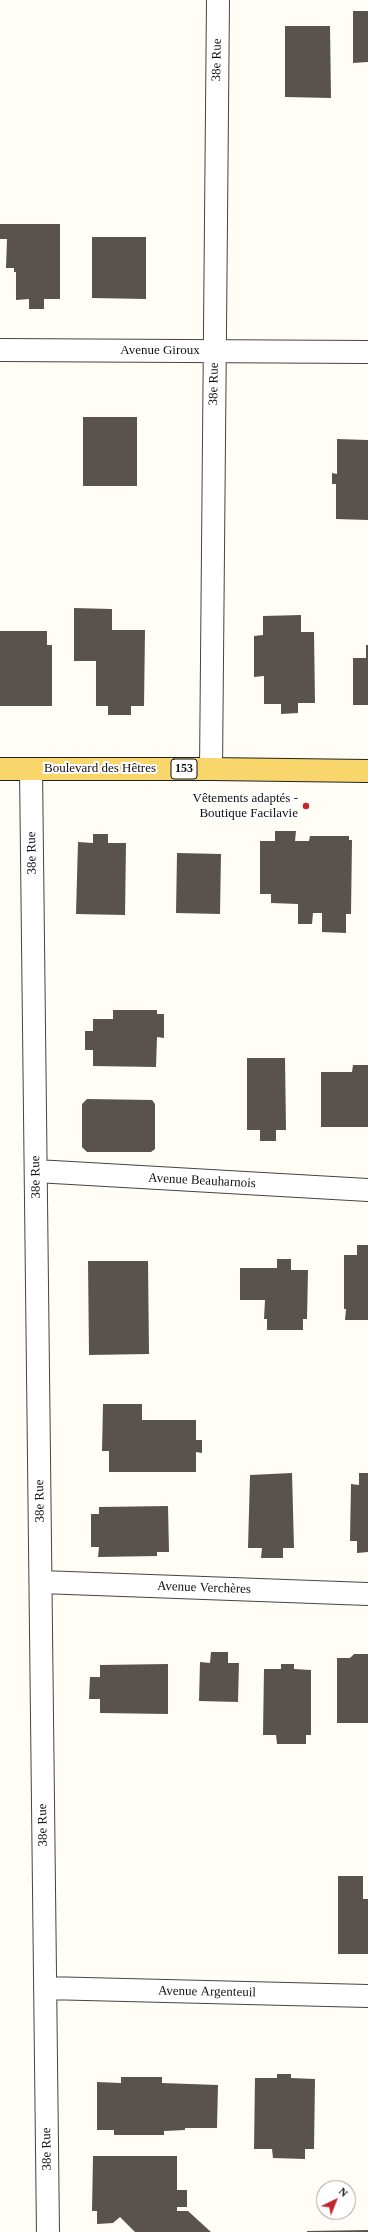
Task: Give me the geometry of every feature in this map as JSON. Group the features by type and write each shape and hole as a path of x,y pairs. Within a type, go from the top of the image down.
{"main road":[{"name":"Boulevard des Hêtres","path":"0,769 368,771"}],"street":[{"name":"38e Rue","path":"211,769 218,0"},
{"name":"Avenue Giroux","path":"0,350 368,352"},
{"name":"38e Rue","path":"31,769 48,2232"},
{"name":"Avenue Beauharnois","path":"36,1171 368,1190"},
{"name":"Avenue Verchères","path":"41,1582 368,1594"},
{"name":"Avenue Argenteuil","path":"45,1988 368,1996"}],"building":[{"path":"353,11 368,11 368,62 353,63"},
{"path":"285,26 330,26 331,98 285,97"},
{"path":"0,224 60,224 60,299 44,299 44,309 29,309 29,299 16,300 16,272 14,272 14,268 6,268 7,239 0,239"},
{"path":"92,237 146,237 146,299 92,298"},
{"path":"83,417 137,417 137,486 83,486"},
{"path":"337,439 368,440 368,520 336,519 336,484 332,484 332,473 337,474"},
{"path":"74,608 112,609 112,630 145,630 144,706 131,706 131,715 108,715 108,706 96,706 96,661 74,661"},
{"path":"301,615 301,632 314,632 315,703 298,703 298,713 281,714 281,704 264,704 264,676 254,677 254,636 263,635 263,616"},
{"path":"0,631 47,631 47,645 52,645 52,706 0,706"},
{"path":"366,645 368,645 368,705 353,705 353,658 366,658"},
{"path":"275,831 296,831 295,841 309,841 310,836 349,836 349,840 352,840 351,914 346,914 346,933 322,932 322,913 313,913 312,924 298,924 298,904 271,903 271,894 260,894 260,841 275,841"},
{"path":"93,834 108,834 108,843 126,843 125,915 76,914 78,842 93,843"},
{"path":"177,853 221,854 220,914 176,913"},
{"path":"113,1010 157,1010 157,1014 164,1014 164,1038 157,1037 156,1067 93,1066 93,1050 85,1050 85,1031 93,1031 93,1019 113,1019"},
{"path":"247,1058 285,1058 286,1130 276,1130 276,1141 260,1141 260,1130 247,1130"},
{"path":"353,1065 368,1065 368,1127 321,1127 321,1072 352,1072"},
{"path":"87,1099 152,1100 155,1104 155,1149 151,1152 87,1152 82,1147 82,1104"},
{"path":"357,1245 368,1245 368,1320 345,1320 344,1255 357,1255"},
{"path":"277,1259 291,1259 291,1270 308,1270 307,1319 303,1319 303,1330 267,1330 267,1319 264,1319 265,1300 240,1300 240,1268 277,1268"},
{"path":"88,1261 148,1261 149,1354 89,1355"},
{"path":"103,1404 142,1404 142,1420 196,1420 196,1440 202,1440 202,1453 196,1452 196,1472 109,1472 109,1451 102,1451"},
{"path":"292,1473 294,1548 283,1548 283,1558 261,1558 262,1548 248,1548 250,1475"},
{"path":"359,1473 368,1473 368,1552 357,1553 357,1541 350,1541 351,1484 359,1485"},
{"path":"168,1506 169,1552 157,1552 157,1556 98,1557 99,1547 91,1547 91,1514 99,1514 99,1507"},
{"path":"211,1652 228,1652 228,1663 239,1663 238,1702 199,1701 200,1662 210,1663"},
{"path":"354,1654 368,1654 368,1723 337,1723 337,1658 350,1658"},
{"path":"168,1664 168,1714 100,1713 100,1699 89,1699 90,1677 100,1677 100,1665"},
{"path":"281,1664 294,1664 294,1669 311,1670 311,1735 306,1735 306,1744 277,1744 276,1735 263,1735 264,1669 281,1669"},
{"path":"338,1876 363,1876 363,1899 368,1899 368,1954 338,1954"},
{"path":"277,2074 291,2074 291,2078 315,2079 314,2149 305,2149 305,2159 273,2158 272,2149 254,2149 255,2078 277,2078"},
{"path":"121,2077 162,2077 162,2083 218,2085 217,2128 185,2128 185,2130 164,2131 164,2135 114,2135 114,2130 97,2130 97,2082 121,2083"},
{"path":"93,2156 177,2156 177,2190 187,2190 187,2207 177,2207 177,2211 188,2211 211,2232 135,2232 120,2217 113,2223 97,2224 97,2211 92,2211"},
{"path":"368,2230 368,2232 307,2232 307,2231"}],"place":[{"name":"Vêtements adaptés - Boutique Facilavie","path":"306,806"}]}
